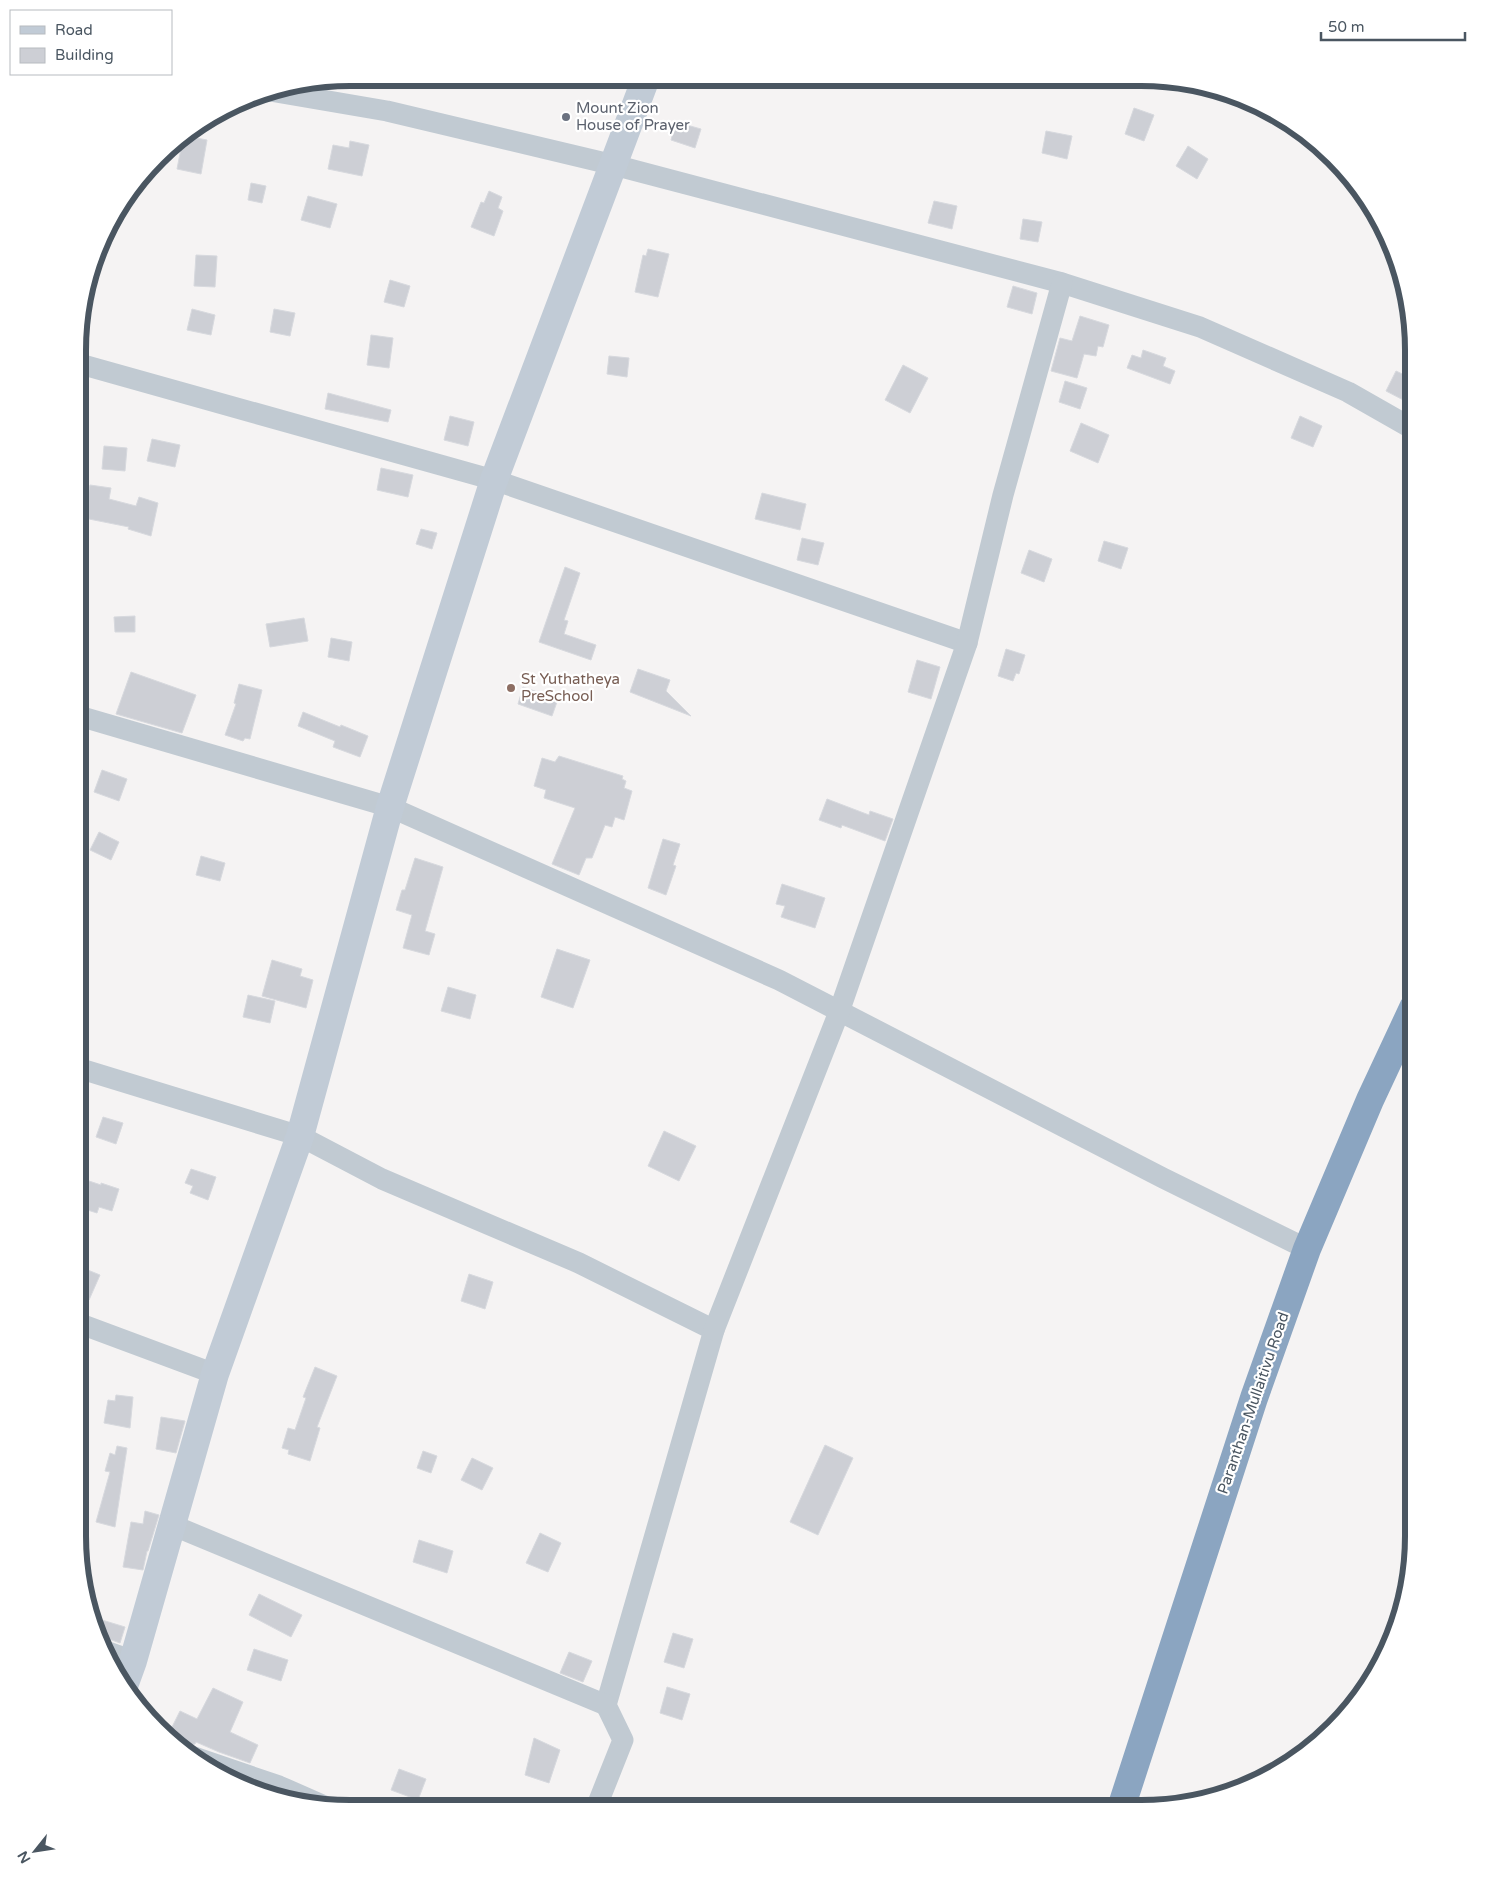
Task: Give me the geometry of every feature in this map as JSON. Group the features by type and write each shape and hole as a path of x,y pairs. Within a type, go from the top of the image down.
{"highway":[{"name":"Paranthan-Mullaitivu Road","path":"1123,1800 1254,1398 1307,1248 1370,1100 1405,1025"}],"street":[{"path":"128,1673 215,1374 300,1136 390,807 494,480 643,86"},
{"path":"287,94 387,111 614,165 1062,283 1200,327 1348,392 1405,423"},
{"path":"606,1705 714,1330 840,1012 967,643 1003,495 1062,283"},
{"path":"86,366 494,480 967,643"},
{"path":"86,718 390,807 779,980 1163,1178 1307,1248"},
{"path":"86,1070 300,1136 382,1179 579,1263 714,1330"},
{"path":"86,1326 215,1374"},
{"path":"172,1525 606,1705 623,1740 599,1800"},
{"path":"223,1767 300,1795"}],"building":[{"path":"1134,108 1154,115 1144,141 1125,134"},
{"path":"676,122 701,129 695,148 671,140"},
{"path":"1046,131 1072,136 1067,159 1042,153"},
{"path":"194,138 207,140 201,174 177,169 181,148"},
{"path":"350,141 369,145 362,176 328,169 333,145 349,148"},
{"path":"1188,146 1208,159 1197,179 1176,166"},
{"path":"251,183 266,186 262,203 248,200"},
{"path":"489,191 502,197 498,208 503,211 494,236 471,227 481,202 484,203"},
{"path":"308,196 337,204 330,228 301,220"},
{"path":"934,201 957,206 952,229 928,223"},
{"path":"1023,219 1042,222 1038,242 1020,239"},
{"path":"648,249 669,254 658,297 635,292 643,255 646,256"},
{"path":"196,255 217,256 215,287 194,286"},
{"path":"390,280 410,286 404,307 384,302"},
{"path":"1013,286 1037,293 1032,314 1007,307"},
{"path":"192,309 215,315 211,335 187,330"},
{"path":"274,309 295,313 290,336 270,332"},
{"path":"1080,316 1109,325 1103,347 1098,346 1096,356 1084,354 1077,378 1051,371 1060,338 1072,341"},
{"path":"371,335 393,338 389,368 367,365"},
{"path":"1143,350 1166,358 1163,366 1175,371 1170,384 1127,368 1132,355 1141,358"},
{"path":"609,356 629,358 627,377 607,374"},
{"path":"903,365 928,378 910,413 885,400"},
{"path":"1396,371 1405,375 1405,401 1386,391"},
{"path":"1065,381 1087,388 1080,409 1059,402"},
{"path":"328,393 391,410 388,422 325,409"},
{"path":"450,416 474,422 468,446 444,440"},
{"path":"1300,416 1322,426 1313,447 1291,438"},
{"path":"1081,423 1109,435 1098,463 1070,451"},
{"path":"152,439 180,445 175,467 147,461"},
{"path":"104,446 127,448 125,471 102,469"},
{"path":"381,468 413,475 408,497 377,490"},
{"path":"90,485 111,488 109,499 136,506 139,497 158,503 151,536 128,529 129,527 86,518"},
{"path":"762,493 806,504 800,530 755,519"},
{"path":"421,529 437,533 432,549 416,544"},
{"path":"802,538 824,543 818,565 797,560"},
{"path":"1104,541 1128,548 1121,569 1098,561"},
{"path":"1029,550 1052,559 1044,582 1021,573"},
{"path":"565,567 580,573 564,620 568,621 564,634 596,645 591,660 539,642"},
{"path":"135,616 135,632 115,632 114,617"},
{"path":"304,618 308,641 270,647 266,624"},
{"path":"331,638 352,642 349,661 328,657"},
{"path":"1006,649 1025,655 1019,674 1016,673 1013,681 998,676"},
{"path":"917,660 940,667 931,699 908,692"},
{"path":"638,669 670,680 666,691 691,716 630,692"},
{"path":"131,672 196,695 182,733 116,714"},
{"path":"239,684 262,690 250,739 245,738 243,741 225,735 236,704 234,703"},
{"path":"523,687 558,699 552,716 518,704"},
{"path":"303,712 368,736 360,757 333,747 335,741 298,726"},
{"path":"559,756 623,776 622,779 626,781 624,788 632,791 624,820 615,817 612,827 605,825 592,858 586,858 579,875 552,864 575,808 544,798 546,790 534,786 542,758 555,762"},
{"path":"102,770 127,779 119,801 94,792"},
{"path":"827,799 869,815 870,811 893,819 885,841 842,825 841,828 819,820"},
{"path":"99,832 119,842 111,860 90,850"},
{"path":"663,839 680,844 673,865 676,866 666,895 648,888"},
{"path":"201,856 225,863 220,881 196,875"},
{"path":"415,858 443,867 425,931 435,934 429,955 403,948 412,915 396,910 402,890 405,890"},
{"path":"782,884 825,898 815,928 781,917 785,906 776,904"},
{"path":"557,949 590,960 573,1008 541,997"},
{"path":"272,960 302,969 300,976 313,980 306,1008 262,996"},
{"path":"448,987 476,995 470,1019 441,1011"},
{"path":"248,995 275,1001 270,1023 243,1017"},
{"path":"103,1117 123,1123 116,1144 96,1137"},
{"path":"664,1131 696,1146 679,1181 648,1166"},
{"path":"191,1169 216,1177 208,1200 190,1193 193,1186 185,1183"},
{"path":"86,1180 119,1189 112,1211 99,1207 97,1213 86,1210"},
{"path":"86,1269 100,1275 89,1300 86,1299"},
{"path":"469,1274 493,1282 485,1309 461,1301"},
{"path":"315,1367 337,1376 317,1427 320,1428 310,1461 288,1454 289,1450 282,1448 288,1428 295,1430 306,1398 303,1397"},
{"path":"116,1395 133,1397 130,1428 104,1423 108,1400 115,1401"},
{"path":"161,1417 185,1421 176,1453 156,1449"},
{"path":"825,1445 853,1458 818,1535 790,1522"},
{"path":"117,1446 127,1448 115,1527 96,1522 110,1472 105,1471 110,1453 115,1455"},
{"path":"423,1451 437,1456 431,1473 417,1468"},
{"path":"472,1458 493,1468 482,1490 461,1480"},
{"path":"145,1511 159,1515 143,1570 123,1567 131,1522 143,1524"},
{"path":"540,1533 561,1543 548,1572 526,1563"},
{"path":"419,1540 453,1551 447,1573 413,1562"},
{"path":"259,1594 302,1615 291,1637 249,1615"},
{"path":"102,1620 125,1627 120,1643 107,1639 101,1623"},
{"path":"673,1633 693,1639 684,1668 664,1662"},
{"path":"254,1649 288,1660 281,1681 247,1670"},
{"path":"569,1652 592,1661 583,1682 560,1673"},
{"path":"667,1687 690,1694 682,1720 660,1713"},
{"path":"213,1688 243,1702 230,1732 258,1745 250,1763 196,1742 195,1744 189,1745 171,1730 180,1711 197,1719"},
{"path":"534,1738 560,1750 549,1783 525,1775"},
{"path":"399,1769 426,1779 418,1800 391,1790"}],"place":[{"name":"Mount Zion House of Prayer","path":"566,117"},
{"name":"St Yuthatheya PreSchool","path":"511,688"}]}
